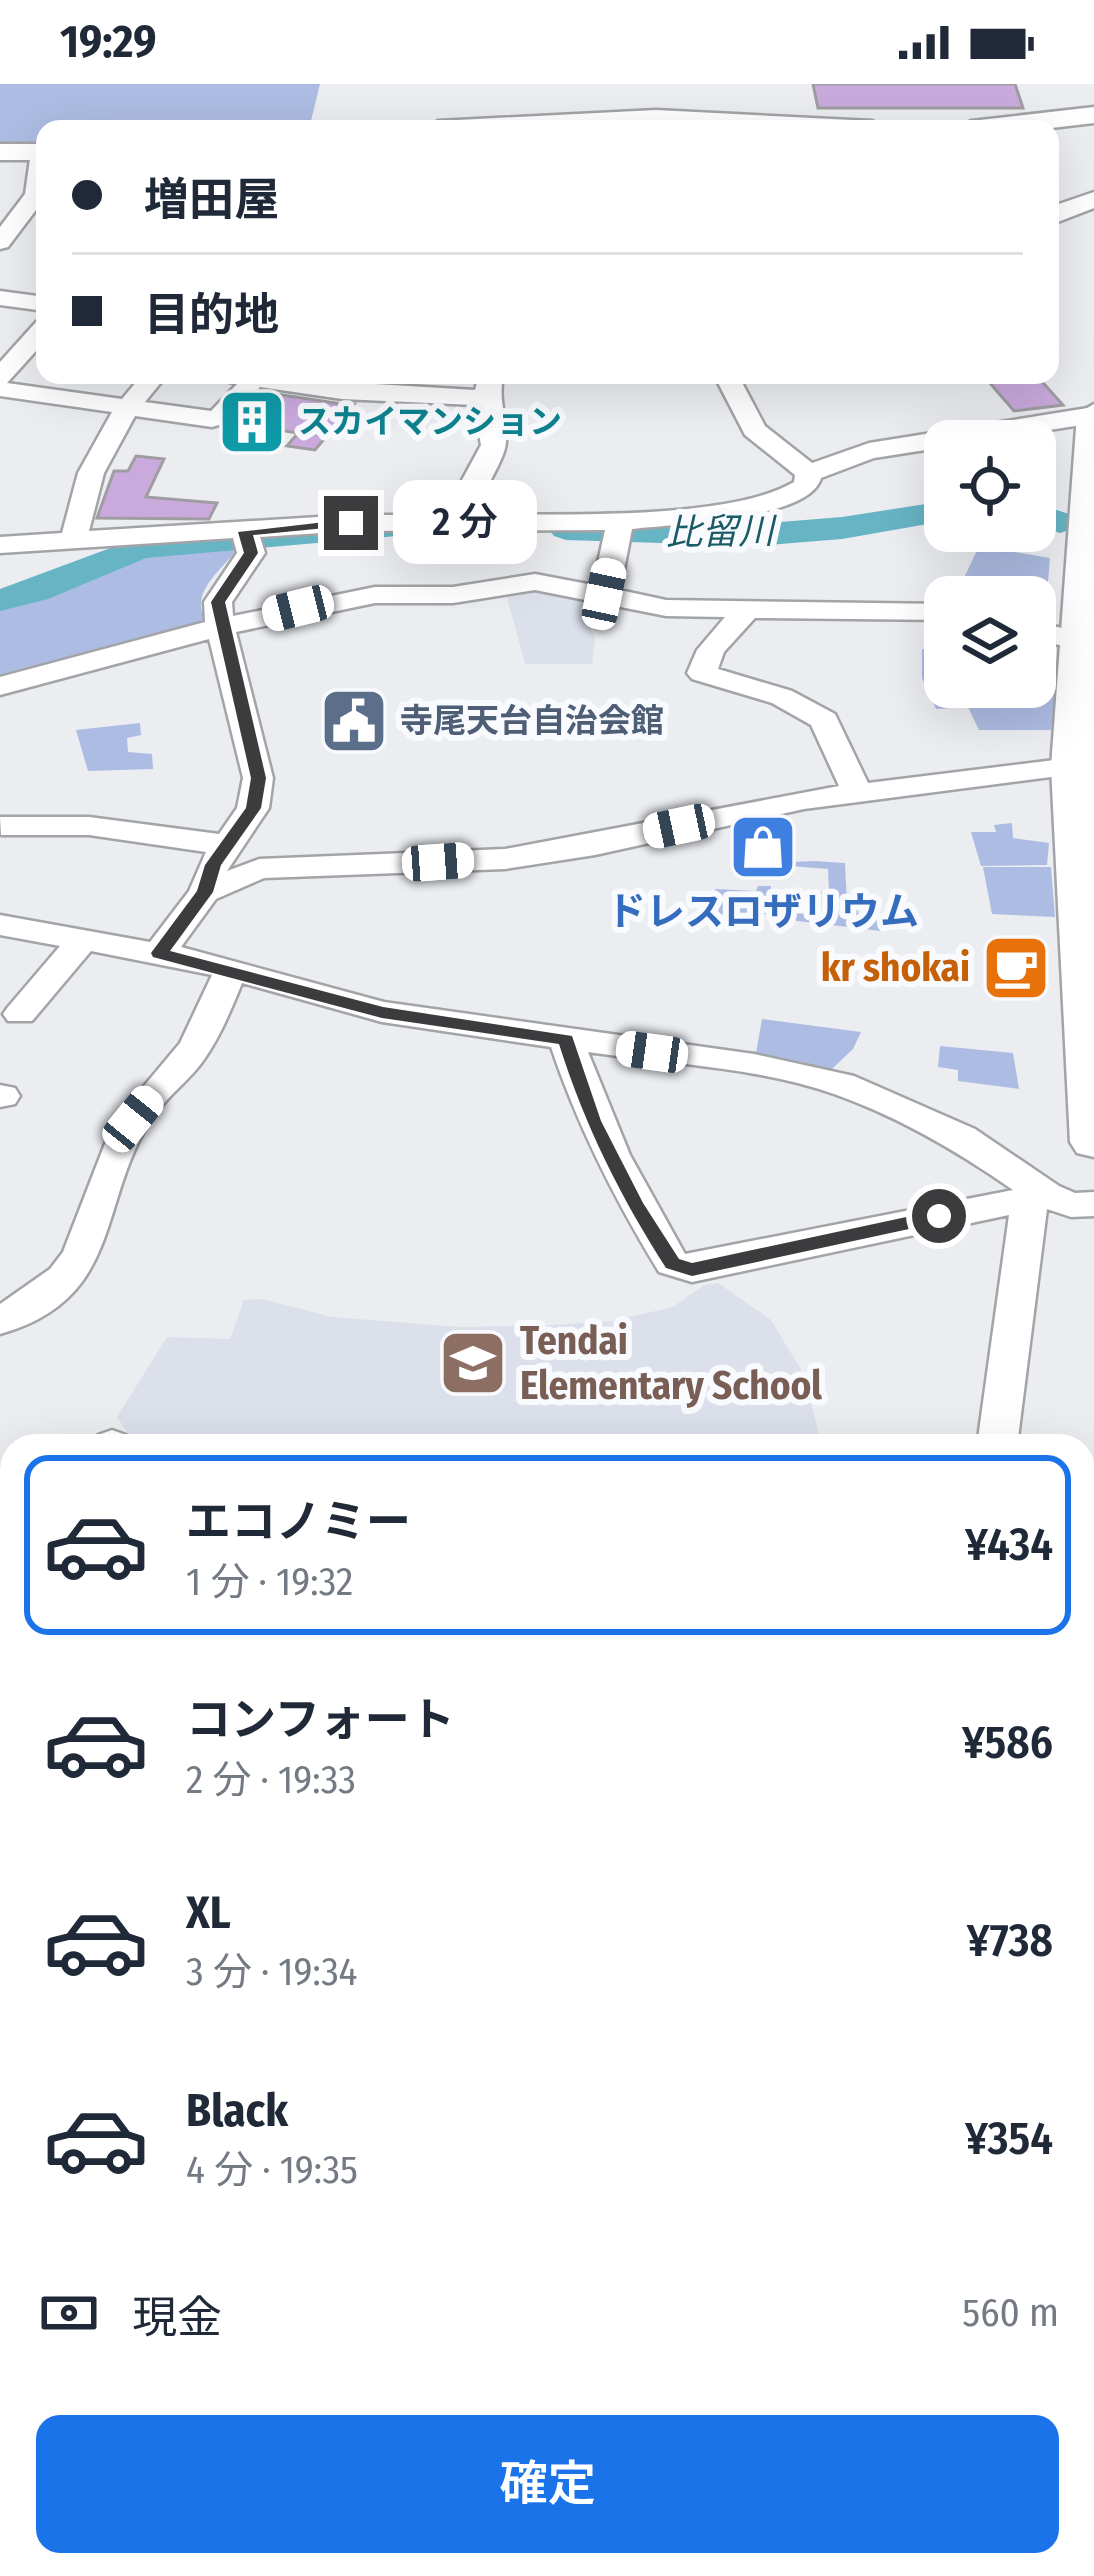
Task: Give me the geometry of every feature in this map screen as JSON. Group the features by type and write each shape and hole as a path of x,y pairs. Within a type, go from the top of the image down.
{"main road":[{"path":"1084,84 1094,97"},
{"path":"1050,120 1094,115"},
{"path":"603,120 664,120"},
{"path":"0,152 36,152"},
{"path":"1094,415 1079,755 1094,1142"}],"street":[{"path":"0,242 36,195"},
{"path":"1059,213 1094,199"},
{"path":"0,298 36,303"},
{"path":"0,343 36,348"},
{"path":"0,377 36,348"},
{"path":"74,541 78,502 125,407 147,384"},
{"path":"0,389 212,419 241,384"},
{"path":"395,384 488,386 494,445 468,493 461,522"},
{"path":"731,384 754,430 808,473"},
{"path":"808,473 868,451 1094,415"},
{"path":"0,544 246,537 351,523 619,528 788,497 806,486 808,473"},
{"path":"604,594 619,528"},
{"path":"159,953 205,892 213,865 254,808 258,778 218,602 251,553 246,537"},
{"path":"0,686 220,627 375,595 453,595 535,582 646,606 924,612"},
{"path":"746,610 711,650 703,673 782,697 824,720 857,792"},
{"path":"205,892 259,869 505,859 1079,755"},
{"path":"1,826 89,826 227,845"},
{"path":"0,925 159,953 382,1012 754,1065 842,1084 962,1137 1037,1198"},
{"path":"20,1014 84,940"},
{"path":"0,1321 38,1303 66,1280 88,1248 133,1119 199,1042 231,970"},
{"path":"566,1040 592,1121 634,1203 672,1263 692,1269 1037,1198 1094,1204"},
{"path":"999,1434 1037,1198"}],"shaded area":[{"path":"0,84 320,84 311,120 36,120 36,147 0,147"},
{"path":"233,546 234,553 203,594 207,622 0,676 0,602 37,594 143,551"},
{"path":"976,552 1050,558 1048,576 965,576"},
{"path":"532,587 604,602 585,616 595,638 592,664 525,664 505,590"},
{"path":"968,708 1054,708 1051,730 979,730"},
{"path":"140,723 141,735 127,738 128,752 152,754 153,769 88,771 76,730"},
{"path":"1012,823 1013,838 1049,843 1047,865 981,866 971,832 996,832 994,825"},
{"path":"791,862 845,863 847,904 859,907 858,913 879,917 881,931 781,919 781,913 808,914 807,892 829,892 828,869 791,866"},
{"path":"983,867 1051,867 1055,917 992,914"},
{"path":"758,886 771,886 771,914 713,915 715,889 756,891"},
{"path":"762,1019 861,1032 853,1049 832,1069 756,1053"},
{"path":"940,1046 1013,1053 1019,1089 958,1081 958,1070 938,1067"},
{"name":"Tendai Elementary School","path":"718,1283 771,1320 803,1373 819,1434 128,1434 117,1417 167,1337 230,1339 244,1300 262,1299 332,1317 460,1327 550,1325 612,1321 673,1307 704,1285"}],"building":[{"path":"813,84 1015,84 1023,108 818,108"},
{"path":"991,384 1044,384 1063,405 1014,411"},
{"name":"スカイマンション","path":"269,393 354,404 315,450 287,446 298,433 239,424"},
{"path":"136,456 164,459 146,497 217,503 209,519 97,518 114,471 128,471"},
{"name":"寺尾天台自治会館","path":"338,704 375,704 367,748 333,748"}],"waterway":[{"name":"比留川","path":"566,529 756,535 924,514"},
{"name":"比留川","path":"1056,521 1060,522"},
{"name":"比留川","path":"0,600 35,591 140,548 385,529"}],"place":[{"name":"スカイマンション","path":"252,422"},
{"name":"寺尾天台自治会館","path":"354,721"},
{"name":"ドレスロザリウム","path":"763,847"},
{"name":"kr shokai","path":"1016,968"},
{"name":"Tendai Elementary School","path":"473,1363"}],"route":[{"path":"351,523 245,532 251,553 218,602 258,778 254,808 213,865 205,892 159,953 382,1012 566,1040 592,1121 634,1203 672,1263 692,1269 939,1216"}]}
